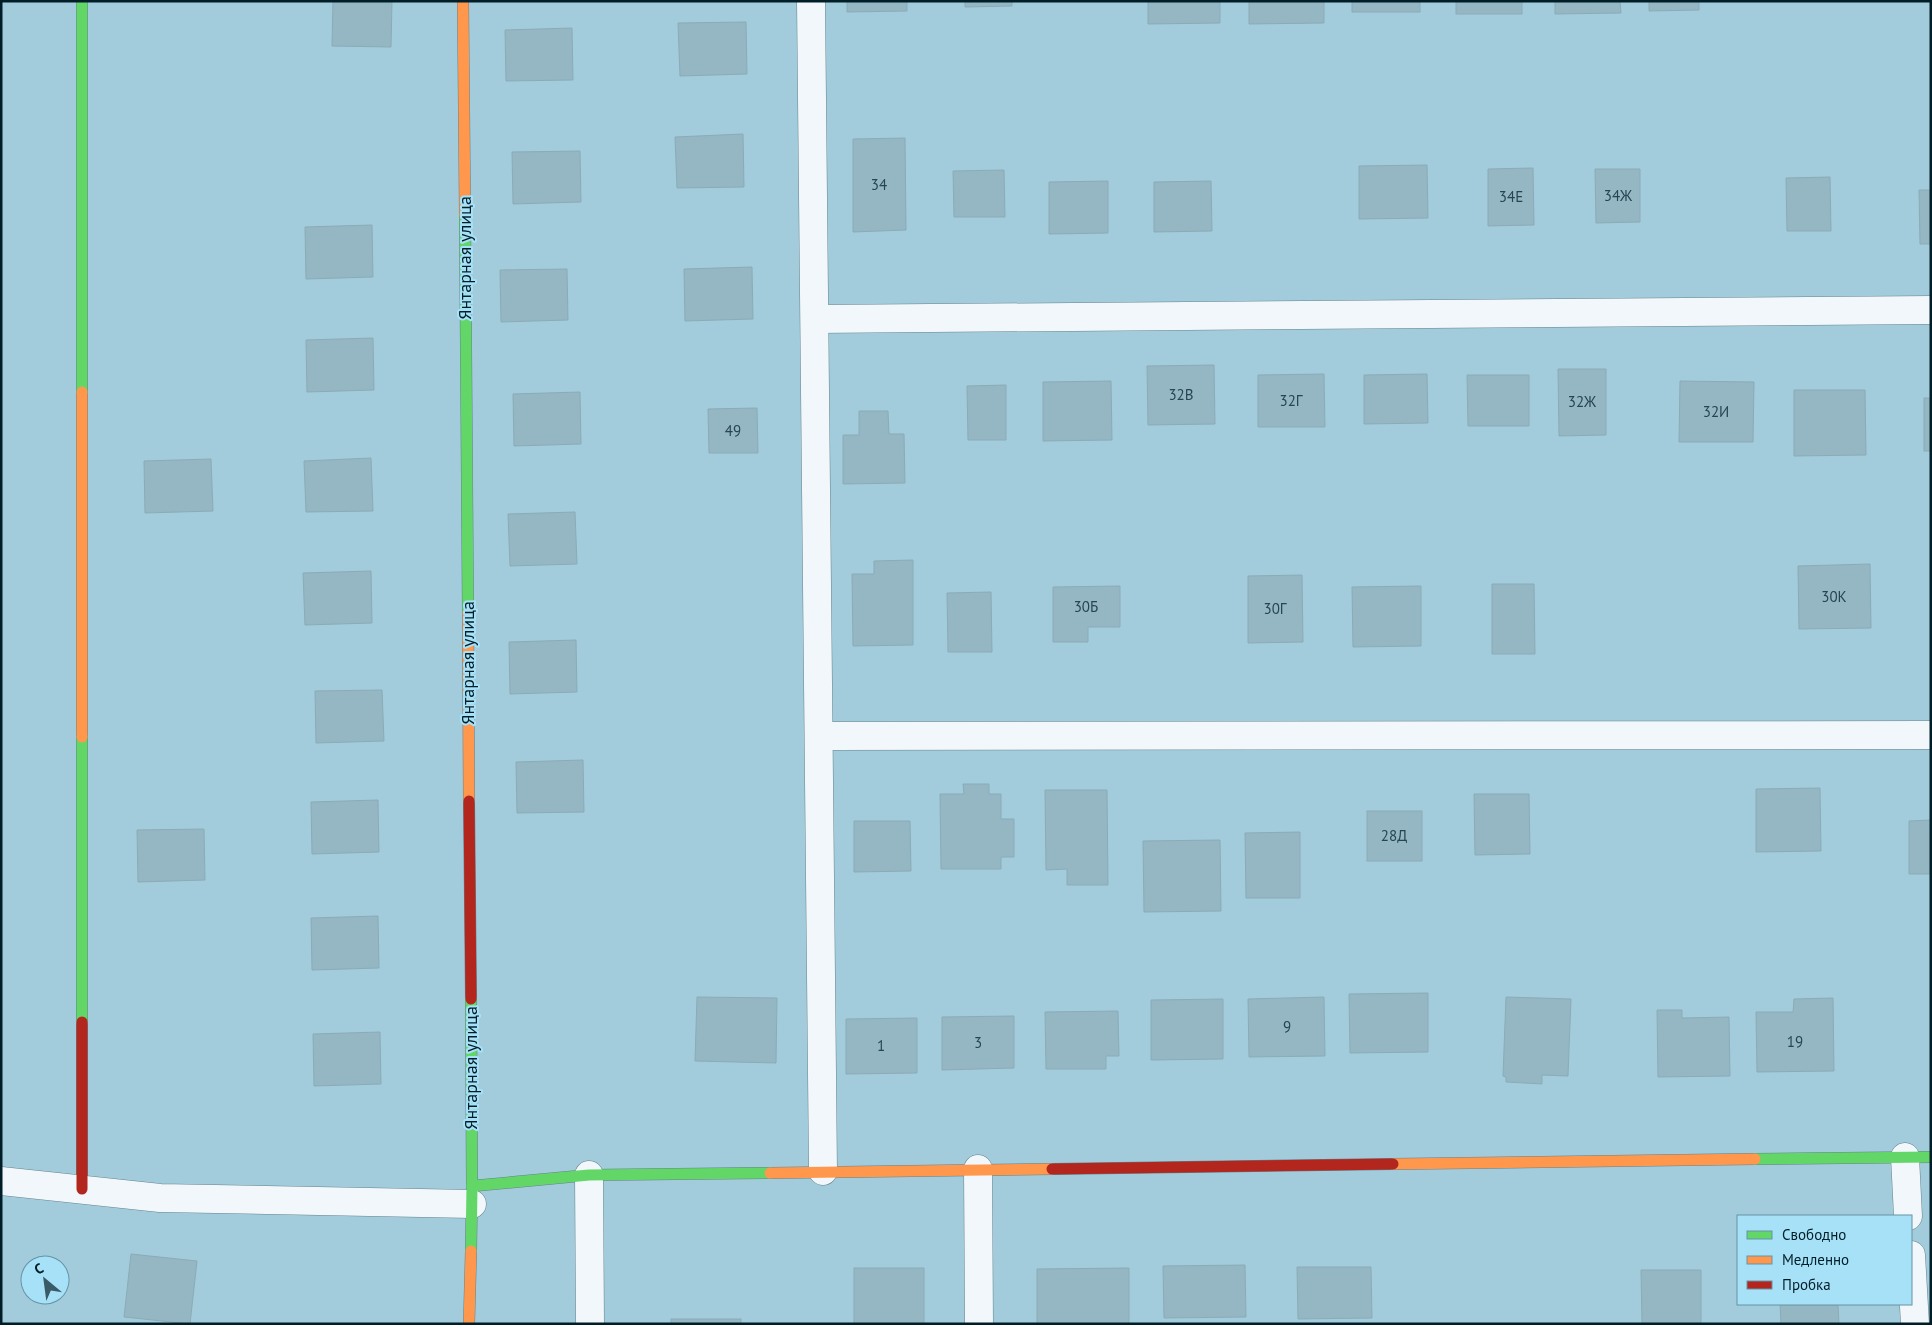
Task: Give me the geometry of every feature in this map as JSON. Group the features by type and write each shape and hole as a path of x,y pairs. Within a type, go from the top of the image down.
{"street":[{"path":"82,1 82,1189"},
{"name":"Янтарная улица","path":"463,1 472,1195 469,1324"},
{"path":"811,1 823,1171"},
{"path":"814,319 1931,310"},
{"path":"819,736 1931,735"},
{"path":"1,1181 160,1198 472,1195 589,1175 1918,1157 1908,1215"},
{"path":"978,1170 979,1324"},
{"path":"589,1175 590,1324"},
{"path":"1912,1272 1915,1324"}],"building":[{"path":"333,1 392,1 391,47 332,46"},
{"path":"847,1 907,1 907,11 847,12"},
{"path":"965,1 1012,1 1012,6 965,7"},
{"path":"1148,1 1220,1 1220,23 1148,24"},
{"path":"1249,1 1324,1 1324,23 1249,24"},
{"path":"1352,1 1420,1 1420,12 1352,12"},
{"path":"1456,1 1522,1 1522,14 1456,14"},
{"path":"1555,1 1620,1 1621,13 1555,14"},
{"path":"1649,1 1699,1 1699,10 1649,11"},
{"path":"746,22 747,74 680,76 678,23"},
{"path":"572,28 573,80 506,81 505,30"},
{"path":"743,134 744,187 677,188 675,137"},
{"path":"905,138 906,230 853,232 853,139"},
{"path":"580,151 581,202 513,204 512,152"},
{"path":"1427,165 1428,218 1359,219 1359,166"},
{"path":"1533,168 1534,225 1488,226 1488,169"},
{"path":"1595,169 1640,169 1640,222 1596,223"},
{"path":"1004,170 1005,217 954,217 953,171"},
{"path":"1830,177 1831,231 1787,231 1786,178"},
{"path":"1108,181 1108,233 1049,234 1049,182"},
{"path":"1211,181 1212,231 1154,232 1154,182"},
{"path":"1919,190 1931,190 1931,244 1920,244"},
{"path":"372,225 373,277 306,279 305,227"},
{"path":"752,267 753,319 685,321 684,269"},
{"path":"567,269 568,320 501,322 500,270"},
{"path":"373,338 374,390 307,392 306,340"},
{"path":"1214,365 1215,424 1148,425 1147,366"},
{"path":"1558,369 1606,369 1606,435 1559,436"},
{"path":"1324,374 1325,427 1258,427 1258,375"},
{"path":"1427,374 1428,423 1364,424 1364,375"},
{"path":"1467,375 1529,375 1529,426 1468,426"},
{"path":"1111,381 1112,440 1043,441 1043,382"},
{"path":"1680,381 1754,382 1753,442 1679,442"},
{"path":"1006,385 1006,440 968,440 967,386"},
{"path":"1794,390 1865,390 1866,455 1794,456"},
{"path":"580,392 581,444 514,446 513,394"},
{"path":"1924,398 1931,398 1931,451 1924,451"},
{"path":"757,408 758,453 709,453 708,409"},
{"path":"859,411 888,411 889,434 904,434 905,483 843,484 843,435 859,435"},
{"path":"371,458 373,511 306,512 304,461"},
{"path":"211,459 213,511 145,513 144,461"},
{"path":"575,512 577,564 510,566 508,514"},
{"path":"913,560 913,645 853,646 852,574 874,574 874,561"},
{"path":"1870,564 1871,628 1799,629 1798,566"},
{"path":"371,571 372,623 305,625 303,573"},
{"path":"1302,575 1303,642 1248,643 1248,576"},
{"path":"1492,584 1534,584 1535,654 1492,654"},
{"path":"1120,586 1120,627 1088,627 1088,642 1053,642 1053,587"},
{"path":"1421,586 1421,646 1353,647 1352,587"},
{"path":"991,592 992,652 948,652 947,593"},
{"path":"576,640 577,692 510,694 509,642"},
{"path":"382,690 384,741 316,743 315,691"},
{"path":"583,760 584,812 517,813 516,762"},
{"path":"963,784 989,784 989,794 1001,794 1001,819 1014,819 1014,857 1001,857 1001,869 941,869 940,794 964,794"},
{"path":"1820,788 1821,851 1756,852 1756,789"},
{"path":"1045,790 1107,790 1108,885 1067,885 1067,869 1046,870"},
{"path":"1474,794 1529,794 1530,854 1475,855"},
{"path":"378,800 379,852 312,854 311,802"},
{"path":"1367,811 1422,811 1422,861 1367,861"},
{"path":"1931,820 1931,874 1909,874 1909,821"},
{"path":"854,821 910,821 911,871 854,872"},
{"path":"204,829 205,880 138,882 137,830"},
{"path":"1300,832 1300,898 1246,898 1245,833"},
{"path":"1220,840 1221,911 1144,912 1143,841"},
{"path":"378,916 379,968 312,970 311,918"},
{"path":"1428,993 1428,1052 1350,1053 1349,994"},
{"path":"697,997 777,998 776,1063 695,1061"},
{"path":"1324,997 1325,1056 1249,1057 1248,999"},
{"path":"1506,997 1571,999 1568,1076 1542,1075 1542,1084 1506,1082 1506,1077 1503,1076"},
{"path":"1833,998 1834,1071 1757,1072 1756,1012 1793,1012 1794,999"},
{"path":"1223,999 1223,1059 1151,1060 1151,1000"},
{"path":"1657,1010 1682,1010 1682,1018 1729,1017 1730,1076 1658,1077"},
{"path":"1118,1011 1119,1056 1106,1056 1106,1069 1046,1069 1045,1012"},
{"path":"1014,1016 1014,1068 942,1070 942,1017"},
{"path":"917,1018 917,1073 846,1074 846,1019"},
{"path":"380,1032 381,1084 314,1086 313,1034"},
{"path":"131,1254 197,1261 190,1324 124,1317"},
{"path":"1245,1265 1246,1317 1164,1318 1163,1266"},
{"path":"1297,1267 1371,1267 1372,1318 1298,1319"},
{"path":"854,1268 924,1268 924,1324 854,1324"},
{"path":"1129,1268 1129,1324 1037,1324 1037,1269"},
{"path":"1641,1270 1701,1270 1701,1324 1642,1324"},
{"path":"1780,1305 1838,1305 1839,1324 1781,1324"},
{"path":"671,1319 741,1319 741,1324 671,1324"}],"traffic: fast":[{"path":"82,1 82,392"},
{"path":"465,215 468,613"},
{"path":"82,737 82,1022"},
{"path":"471,999 471,1251"},
{"path":"1755,1159 1931,1157"},
{"path":"472,1186 589,1175 770,1173"}],"traffic: slow":[{"path":"463,1 465,215"},
{"path":"82,392 82,737"},
{"path":"468,613 469,801"},
{"path":"1393,1164 1755,1159"},
{"path":"770,1173 1052,1169"},
{"path":"469,1324 471,1251"}],"traffic: jam":[{"path":"469,801 471,999"},
{"path":"82,1022 82,1189"},
{"path":"1052,1169 1393,1164"}]}
